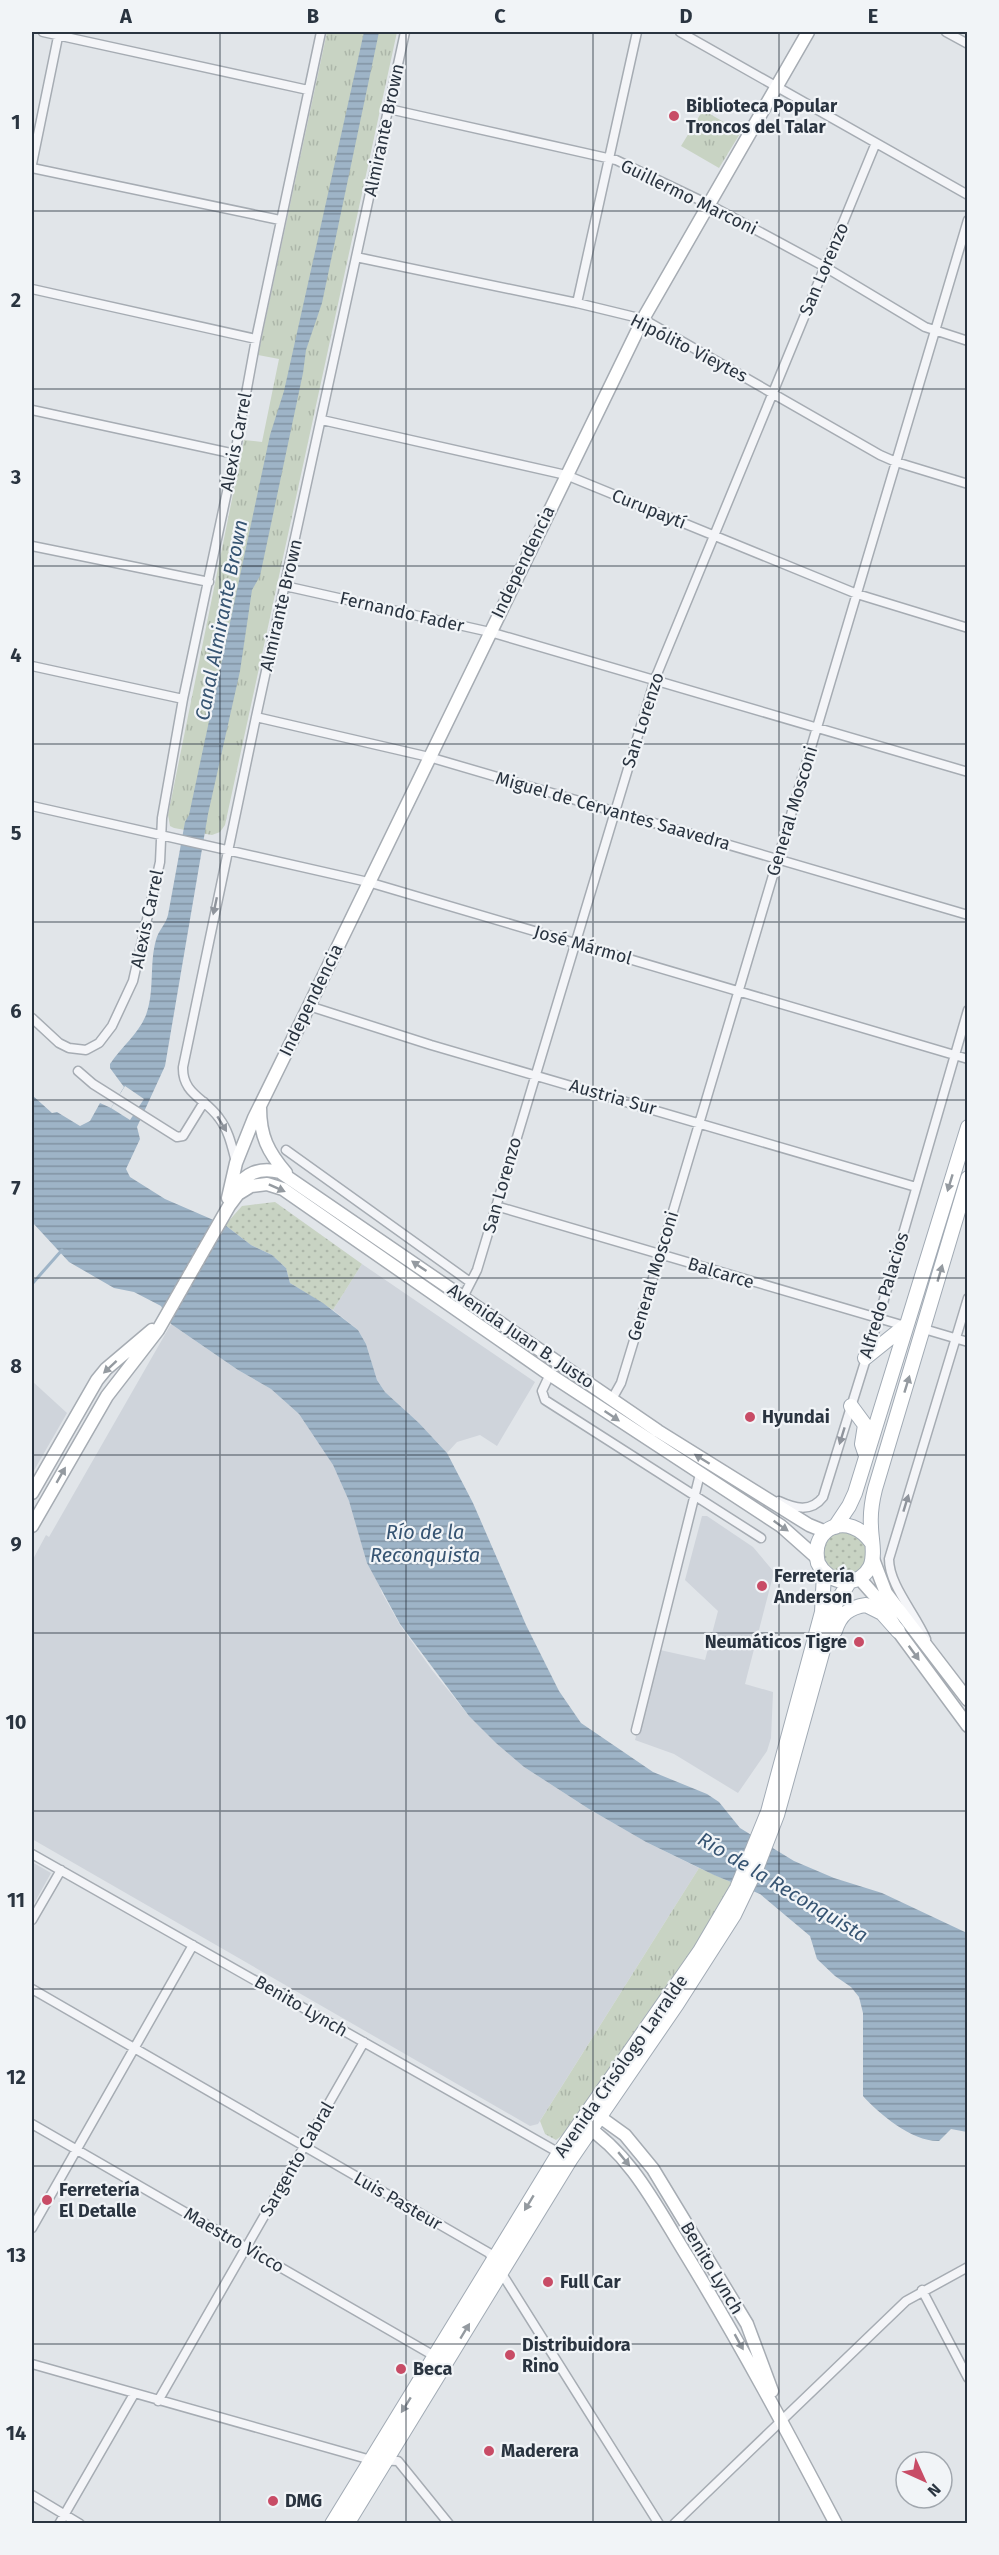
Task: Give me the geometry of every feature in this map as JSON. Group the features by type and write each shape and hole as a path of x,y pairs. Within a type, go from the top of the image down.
{"main road":[{"name":"Independencia","path":"227,1203 236,1163 260,1104 566,475 643,320 808,32"},
{"path":"260,1104 261,1134 266,1146 291,1178"},
{"path":"817,1558 819,1541 849,1506 867,1456 968,1127"},
{"name":"Avenida Juan B. Justo","path":"227,1203 240,1181 256,1171 270,1169 291,1178 658,1431 808,1525 830,1529"},
{"path":"968,1178 871,1509 873,1559 882,1586 936,1661 968,1700"},
{"path":"32,1526 107,1396 156,1329 227,1203 245,1189 260,1184 278,1186 456,1311 796,1536 817,1558 824,1573 836,1580 854,1580 868,1570 873,1559"},
{"path":"865,1358 906,1326"},
{"path":"32,1493 106,1369 156,1329"},
{"path":"850,1406 865,1425 862,1444 867,1456"},
{"path":"830,1529 853,1526 861,1529 872,1543"},
{"name":"Avenida Crisólogo Larralde","path":"347,2523 393,2460 497,2268 565,2156 704,1954 749,1884 777,1815 784,1773 822,1612 824,1573"},
{"path":"854,1580 882,1604 898,1631 968,1726"},
{"name":"Avenida Crisólogo Larralde","path":"784,1773 836,1604 854,1580"},
{"path":"824,1648 840,1617 851,1608 866,1605 876,1608 898,1631"},
{"name":"Benito Lynch","path":"594,2112 625,2135 653,2169 741,2314 756,2346 782,2421"},
{"name":"Benito Lynch","path":"585,2125 614,2147 639,2178 736,2337 836,2523"},
{"name":"Avenida Crisólogo Larralde","path":"332,2523 436,2357 497,2268"}],"street":[{"path":"43,32 58,33 308,90"},
{"name":"Alexis Carrel","path":"32,1018 59,1043 69,1048 86,1050 99,1043 112,1026 134,981 160,862 162,818 183,699 235,454 280,220 321,32"},
{"name":"Almirante Brown","path":"236,1163 226,1129 204,1102 185,1084 183,1067 256,717 405,32"},
{"path":"577,303 637,32"},
{"path":"680,32 875,145 968,195"},
{"path":"946,32 968,44"},
{"path":"58,33 32,166 280,220"},
{"name":"Guillermo Marconi","path":"389,109 608,158 708,204 825,267 935,331 968,341"},
{"name":"San Lorenzo","path":"456,1311 477,1270 655,679 875,145"},
{"name":"General Mosconi","path":"612,1399 621,1383 660,1255 968,220"},
{"name":"Hipólito Vieytes","path":"356,257 577,303 643,320 896,462 968,484"},
{"path":"32,289 256,339"},
{"path":"32,410 235,454"},
{"name":"Curupaytí","path":"322,420 566,475 856,594 968,628"},
{"path":"32,546 209,582"},
{"name":"Fernando Fader","path":"285,586 490,632 968,772"},
{"path":"32,666 183,699"},
{"name":"Miguel de Cervantes Saavedra","path":"256,717 429,757 968,915"},
{"name":"José Mármol","path":"32,806 368,882 968,1059"},
{"name":"Austria Sur","path":"309,1006 431,1045 916,1186"},
{"name":"Alfredo Palacios","path":"746,1486 793,1507 812,1506 820,1502 878,1320 968,1010"},
{"path":"78,1071 116,1099 177,1137 183,1136 204,1102"},
{"path":"286,1150 470,1282"},
{"name":"Balcarce","path":"496,1206 878,1320 906,1326"},
{"path":"936,1661 913,1612 891,1580 889,1559 968,1298"},
{"path":"924,1329 968,1342"},
{"path":"550,1374 542,1391 545,1400 761,1538"},
{"path":"636,1730 700,1474"},
{"name":"Benito Lynch","path":"32,1854 565,2156"},
{"path":"32,1920 61,1870"},
{"path":"32,2228 194,1945"},
{"name":"Luis Pasteur","path":"32,1989 489,2253 659,2523"},
{"name":"Sargento Cabral","path":"158,2401 364,2042"},
{"name":"Maestro Vicco","path":"32,2124 436,2357"},
{"path":"674,2523 906,2301 922,2290 968,2267"},
{"path":"922,2290 968,2378"},
{"path":"32,2364 371,2460 393,2460 449,2523"},
{"path":"59,2523 134,2394"},
{"path":"32,2495 80,2523"}],"shaded area":[{"path":"362,1264 535,1382 497,1446 480,1435 457,1442 447,1453 385,1392 377,1380 366,1344 358,1330 333,1310"},
{"path":"171,1324 238,1370 271,1389 299,1414 333,1465 349,1501 382,1593 400,1625 469,1716 524,1767 646,1842 699,1868 538,2124 530,2126 32,1839 32,1561 46,1535 49,1537"},
{"path":"32,1381 67,1413 32,1474"},
{"path":"702,1516 707,1516 753,1547 774,1572 745,1684 773,1692 771,1738 767,1751 738,1793 674,1754 635,1740 660,1650 705,1660 718,1611 685,1580"},
{"path":"32,1862 51,1873 32,1907"}],"green space":[{"path":"327,32 397,32 225,825 220,832 212,835 174,828 170,826 168,815 244,440 262,442 279,359 258,355"},
{"path":"703,110 741,132 719,168 681,146"},
{"path":"275,1202 362,1264 333,1310 290,1283 286,1268 272,1255 251,1245 225,1225 242,1206"},
{"path":"845,1530 861,1537 868,1553 861,1569 845,1576 829,1569 822,1553 829,1537"},
{"path":"699,1868 733,1883 662,2001 652,2006 564,2134 556,2140 545,2134 540,2121"}],"water":[{"name":"Río de la Reconquista","path":"364,32 379,32 322,303 306,350 260,576 252,590 240,671 208,814 165,1066 137,1127 140,1139 126,1169 130,1177 165,1199 225,1225 251,1245 272,1255 286,1268 290,1283 323,1303 358,1330 366,1344 377,1380 385,1392 447,1453 473,1503 526,1625 559,1691 581,1723 653,1772 707,1794 719,1802 740,1828 794,1861 834,1878 882,1893 967,1933 967,2132 951,2129 939,2141 918,2137 897,2126 863,2096 863,2013 859,1997 851,1987 817,1959 810,1936 760,1894 714,1875 646,1842 589,1809 524,1767 469,1716 400,1624 367,1563 349,1501 333,1465 299,1414 271,1389 238,1370 171,1324 161,1306 134,1292 114,1288 69,1262 32,1222 32,1095 52,1113 57,1112 80,1126 90,1121 100,1103 111,1108 124,1087 110,1068 110,1064 139,1029 149,1006 154,949 168,915 185,822 189,815 270,435 284,391"}],"pier":[{"path":"125,1086 144,1099 130,1120 111,1108"}],"waterway":[{"path":"32,1284 62,1250"}],"place":[{"name":"Biblioteca Popular Troncos del Talar","path":"674,116"},
{"name":"Hyundai","path":"750,1417"},
{"name":"Ferretería Anderson","path":"762,1586"},
{"name":"Neumáticos Tigre","path":"859,1642"},
{"name":"Ferretería El Detalle","path":"47,2200"},
{"name":"Full Car","path":"548,2282"},
{"name":"Distribuidora Rino","path":"510,2355"},
{"name":"Beca","path":"401,2369"},
{"name":"Maderera","path":"489,2451"},
{"name":"DMG","path":"273,2501"}],"water label":[{"name":"Canal Almirante Brown","path":"221,620"}]}
